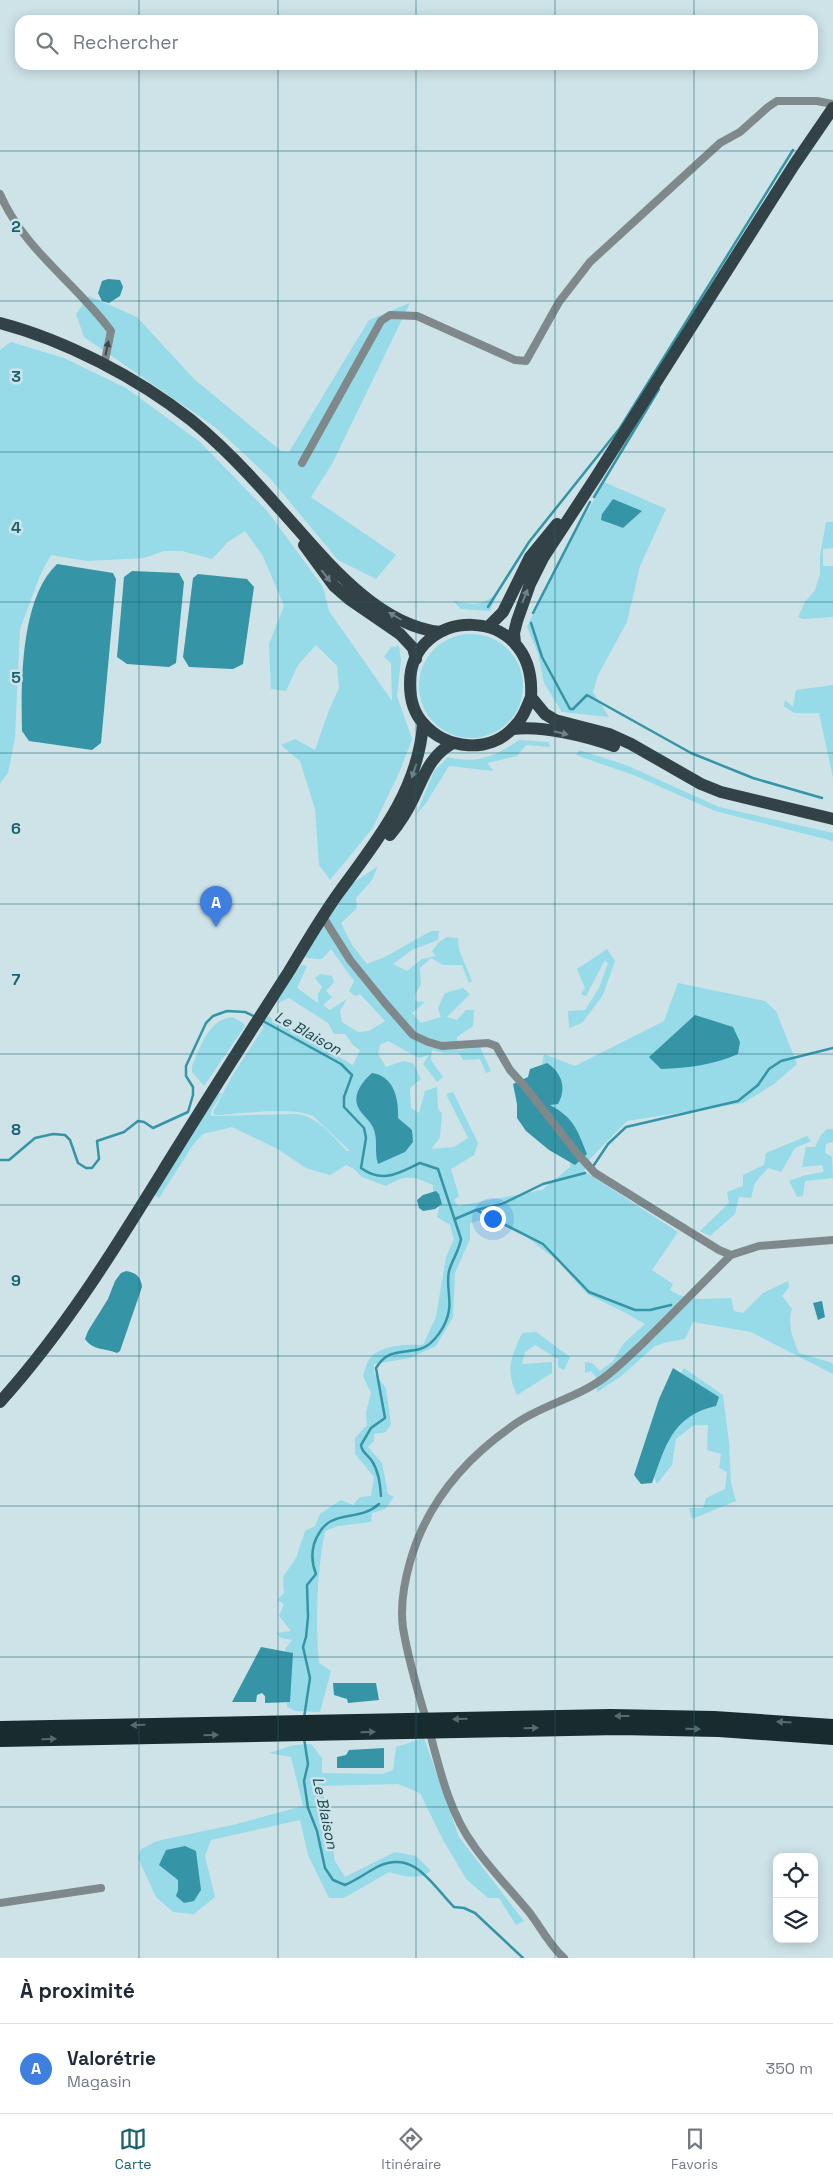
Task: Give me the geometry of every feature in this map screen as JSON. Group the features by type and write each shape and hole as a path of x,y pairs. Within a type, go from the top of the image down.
{"highway":[{"path":"0,1740 319,1727 669,1716 833,1726"},
{"path":"319,1727 647,1728 719,1730 833,1738"},
{"path":"0,1728 292,1728"}],"main road":[{"path":"515,643 514,633 517,621 530,584 543,558 832,103"},
{"path":"0,323 70,349 104,365 146,390 190,420 233,458 334,570 380,607 410,625 428,631 440,632 465,625 488,626 503,633 515,643 527,661 532,681 530,698 523,716 513,729 497,740 482,745 466,746 452,744 438,737 423,724 415,711 410,694 410,678 416,659 426,644 440,632"},
{"path":"488,626 503,612 522,571 539,544 594,480"},
{"path":"279,507 314,561 334,586 349,599 400,634 413,648 416,659"},
{"path":"530,698 545,714 555,720 609,734 631,744 683,775"},
{"path":"0,1402 24,1376 78,1305 323,917 385,830 404,795 419,754 423,724"},
{"path":"513,729 538,728 602,741 721,792 833,819"},
{"path":"357,869 391,835 404,815 432,759 452,744"}],"street":[{"path":"302,463 381,321 390,315 417,316 515,360 526,361 559,302 590,262 720,143 740,132 768,106 777,101 832,103"},
{"path":"0,194 10,216 30,244 94,309 111,331 104,365"},
{"path":"323,917 350,960 414,1035 442,1046 488,1042 496,1046 510,1070 576,1152 596,1173 719,1250 731,1254"},
{"path":"564,1958 473,1845 459,1821 444,1783 420,1700 403,1628 402,1606 405,1580 415,1545 435,1502 452,1479 486,1444 543,1407 588,1388 611,1372 731,1254 759,1246 833,1240"},
{"path":"0,1903 101,1888"}],"shaded area":[{"path":"108,279 120,280 123,287 120,296 109,303 102,301 98,293 102,281"},
{"path":"89,296 137,317 194,379 281,451 289,452 369,320 410,303 332,464 311,497 396,555 376,579 338,560 270,478 215,427 84,337 76,314"},
{"path":"11,342 64,358 126,388 200,442 268,512 323,587 329,611 392,701 391,663 384,657 391,647 399,646 401,660 397,696 412,739 399,773 372,829 330,880 319,865 315,809 300,761 281,745 295,739 315,750 339,688 337,666 316,645 298,665 286,691 271,689 269,644 284,606 263,556 245,531 228,542 212,559 182,551 164,551 144,558 87,561 51,555 41,573 20,629 15,738 8,773 0,783 0,350"},
{"path":"604,482 666,509 640,566 627,622 598,675 593,692 609,717 562,712 544,683 538,653 527,627 553,572","holes":["642,511 623,528 607,523"]},
{"path":"613,499 642,511 623,528 601,520 602,514"},
{"path":"826,522 833,522 833,548 823,549 823,566 833,566 833,617 803,619 798,617 805,602 815,590 820,574 820,556"},
{"path":"57,564 113,573 116,579 101,743 92,750 29,741 22,731 23,667 29,620 45,579"},
{"path":"132,571 179,573 184,582 176,663 169,667 127,664 117,657 124,577"},
{"path":"198,574 247,579 254,587 243,664 233,669 189,667 183,657 193,578"},
{"path":"498,592 490,611 461,609 453,601 477,604"},
{"path":"471,634 491,638 508,649 519,666 523,686 519,706 508,723 491,734 471,738 451,734 434,723 423,706 419,686 423,666 434,649 451,638"},
{"path":"833,685 833,778 819,713 794,713 784,706 785,700 793,707 796,690"},
{"path":"519,740 549,742 550,747 526,745 517,756 487,763 494,771 449,766 426,803 416,815 434,771 448,757 468,760 486,758 502,751"},
{"path":"579,750 626,765 719,807 833,833 833,841 715,811 636,776 576,755"},
{"path":"378,866 372,880 356,898 357,908 341,923 352,945 367,964 385,957 431,931 439,931 438,940 412,950 393,964 407,971 422,959 436,956 432,951 439,942 447,937 458,938 459,950 472,981 469,983 462,965 443,965 431,958 420,968 421,985 415,994 415,1001 425,1002 412,1013 421,1023 441,1017 438,1008 445,993 463,988 470,994 447,1017 457,1020 466,1010 474,1010 473,1026 457,1037 458,1050 480,1047 491,1071 486,1073 480,1059 463,1060 459,1053 444,1053 432,1050 431,1060 443,1077 437,1082 423,1064 429,1055 419,1058 388,1041 380,1045 378,1054 386,1067 403,1061 413,1063 421,1079 410,1088 411,1108 419,1113 425,1091 437,1087 438,1109 442,1113 440,1138 431,1149 454,1147 468,1138 446,1094 453,1092 478,1143 474,1155 451,1169 459,1196 454,1200 458,1206 542,1190 570,1167 571,1130 549,1105 547,1064 542,1064 544,1054 575,1066 664,1021 678,983 765,1001 776,1011 797,1064 774,1084 743,1103 627,1121 590,1159 584,1171 678,1232 652,1270 673,1284 670,1290 677,1294 699,1299 731,1298 734,1311 743,1313 763,1293 788,1281 789,1287 782,1296 792,1309 790,1326 799,1353 830,1362 833,1364 833,1374 751,1332 693,1322 685,1339 655,1346 620,1377 597,1392 596,1377 591,1371 585,1373 585,1362 592,1363 600,1371 613,1361 624,1343 645,1324 587,1294 558,1261 524,1235 489,1218 470,1223 470,1239 455,1273 453,1317 436,1346 410,1358 374,1364 374,1373 386,1388 391,1424 386,1432 374,1434 374,1441 368,1447 382,1463 388,1494 394,1497 385,1509 372,1513 371,1522 338,1526 325,1531 319,1580 318,1646 319,1663 331,1671 320,1712 295,1711 287,1707 287,1663 285,1649 292,1640 281,1638 276,1633 291,1631 279,1616 284,1604 277,1600 284,1593 283,1577 296,1558 305,1531 315,1526 320,1514 341,1500 353,1505 360,1497 371,1496 374,1477 355,1454 355,1438 367,1425 366,1412 371,1393 363,1376 368,1361 378,1352 401,1345 423,1345 436,1317 446,1257 454,1239 450,1225 437,1217 440,1204 433,1199 433,1185 414,1178 405,1178 386,1186 362,1177 354,1169 346,1165 330,1175 306,1168 276,1148 232,1127 203,1134 193,1145 159,1198 153,1194 218,1093 222,1093 211,1111 211,1116 297,1114 305,1116 319,1123 347,1151 350,1151 313,1116 303,1113 265,1111 215,1115 213,1112 232,1076 264,1027 261,1025 268,1016 353,1065 360,1050 353,1045 345,1034 334,1034 328,1023 289,998 278,1003 280,994 301,965 307,966 297,988 318,1003 318,994 322,987 315,978 320,974 332,976 334,982 326,991 332,997 323,1005 330,1010 347,999 340,1011 342,1022 358,1032 369,1031 385,1021 360,994 355,996 349,991 354,981 331,949 322,959 306,958 305,952 353,883"},
{"path":"607,949 615,961 603,995 582,1023 569,1028 568,1011 585,1010 599,988 608,963 605,960 586,996 581,994 585,988 577,969"},
{"path":"695,1015 733,1027 740,1042 738,1054 720,1061 701,1065 661,1069 649,1057"},
{"path":"232,1017 245,1026 204,1086 192,1072 192,1066 206,1035 217,1023"},
{"path":"547,1063 556,1071 562,1081 561,1098 558,1104 550,1105 574,1125 587,1154 575,1165 549,1150 526,1131 517,1118 517,1104 513,1084 528,1077 530,1069"},
{"path":"372,1073 385,1079 394,1090 398,1118 412,1130 413,1142 405,1152 378,1164 374,1130 371,1123 358,1107 356,1097 359,1088"},
{"path":"827,1129 833,1129 833,1142 826,1144 825,1153 832,1157 833,1178 805,1181 803,1196 797,1197 789,1181 806,1175 824,1172 822,1165 802,1167 806,1147 815,1147 821,1135"},
{"path":"807,1136 811,1141 795,1148 781,1172 768,1168 755,1183 751,1198 739,1197 735,1214 710,1236 700,1231 729,1203 727,1192 743,1186 743,1175 764,1165 766,1153"},
{"path":"436,1191 442,1204 435,1209 423,1211 419,1208 417,1200 423,1195"},
{"path":"126,1271 137,1276 142,1287 120,1351 117,1353 92,1346 85,1339 108,1299 115,1281 121,1273"},
{"path":"822,1301 825,1317 818,1320 813,1303"},
{"path":"536,1332 570,1357 564,1370 558,1367 558,1359 535,1345 525,1352 522,1364 552,1362 552,1373 517,1395 510,1371 512,1357 522,1333"},
{"path":"673,1368 719,1397 716,1406 689,1417 680,1425 667,1445 652,1483 641,1484 634,1475 659,1399"},
{"path":"684,1368 723,1395 729,1442 731,1483 736,1501 692,1519 689,1508 703,1508 706,1498 725,1489 727,1472 719,1468 721,1454 707,1450 708,1425 694,1425 676,1439 672,1465 657,1484 650,1467 678,1377"},
{"path":"261,1647 293,1653 290,1702 265,1703 265,1696 262,1693 257,1695 256,1702 232,1702"},
{"path":"333,1683 376,1683 379,1700 348,1703 347,1699 334,1695"},
{"path":"424,1738 459,1837 524,1921 516,1925 499,1898 488,1898 466,1879 442,1838 420,1793 398,1784 322,1786 335,1861 345,1877 395,1852 416,1856 431,1871 426,1874 410,1877 389,1872 344,1898 329,1898 308,1855 300,1820 211,1840 205,1856 215,1897 194,1914 173,1912 156,1897 138,1858 141,1849 157,1841 237,1824 303,1806 291,1757 269,1753 294,1745 311,1744 322,1758 322,1773 382,1774 393,1770 396,1747"},
{"path":"384,1748 384,1768 337,1768 337,1757 346,1755 349,1750"},
{"path":"185,1846 196,1851 201,1890 194,1901 184,1903 176,1896 178,1880 159,1865 166,1850"}],"waterway":[{"path":"488,607 529,542 620,428 793,150"},
{"path":"594,497 659,389"},
{"path":"533,613 590,502"},
{"path":"531,623 542,657 570,709 573,709 587,695 691,753 753,778 822,798"},
{"name":"Le Blaison","path":"0,1160 9,1160 35,1138 53,1134 65,1135 70,1140 78,1163 86,1168 92,1168 99,1159 97,1141 124,1132 138,1121 144,1122 153,1128 188,1112 193,1095 193,1087 186,1076 186,1066 206,1023 213,1016 227,1011 245,1012 256,1017"},
{"name":"Le Blaison","path":"263,1021 341,1064 352,1075 344,1097 344,1107 364,1128 366,1138 361,1168 369,1173 384,1176 397,1173 420,1163 438,1169 461,1239 449,1271 448,1316 443,1328 435,1339 425,1347 385,1357 376,1368 385,1418 371,1428 361,1445 376,1469 381,1496"},
{"path":"594,1165 608,1144 626,1127 738,1101 758,1085 769,1069 781,1061 833,1048"},
{"path":"476,1210 502,1204 543,1184 585,1173"},
{"path":"455,1219 476,1210 543,1244 589,1292 635,1310 650,1310 671,1305"},
{"name":"Le Blaison","path":"304,1718 310,1678 303,1647 308,1617 307,1585 316,1574 312,1559 314,1544 320,1532 335,1519 370,1510 379,1504"},
{"name":"Le Blaison","path":"304,1738 308,1764 304,1781 308,1808 317,1831 325,1868 333,1880 345,1885 379,1866 392,1862 413,1866 422,1872 454,1907 464,1908 475,1913 523,1958"}],"place":[{"name":"Valorétrie","path":"216,927"}]}
